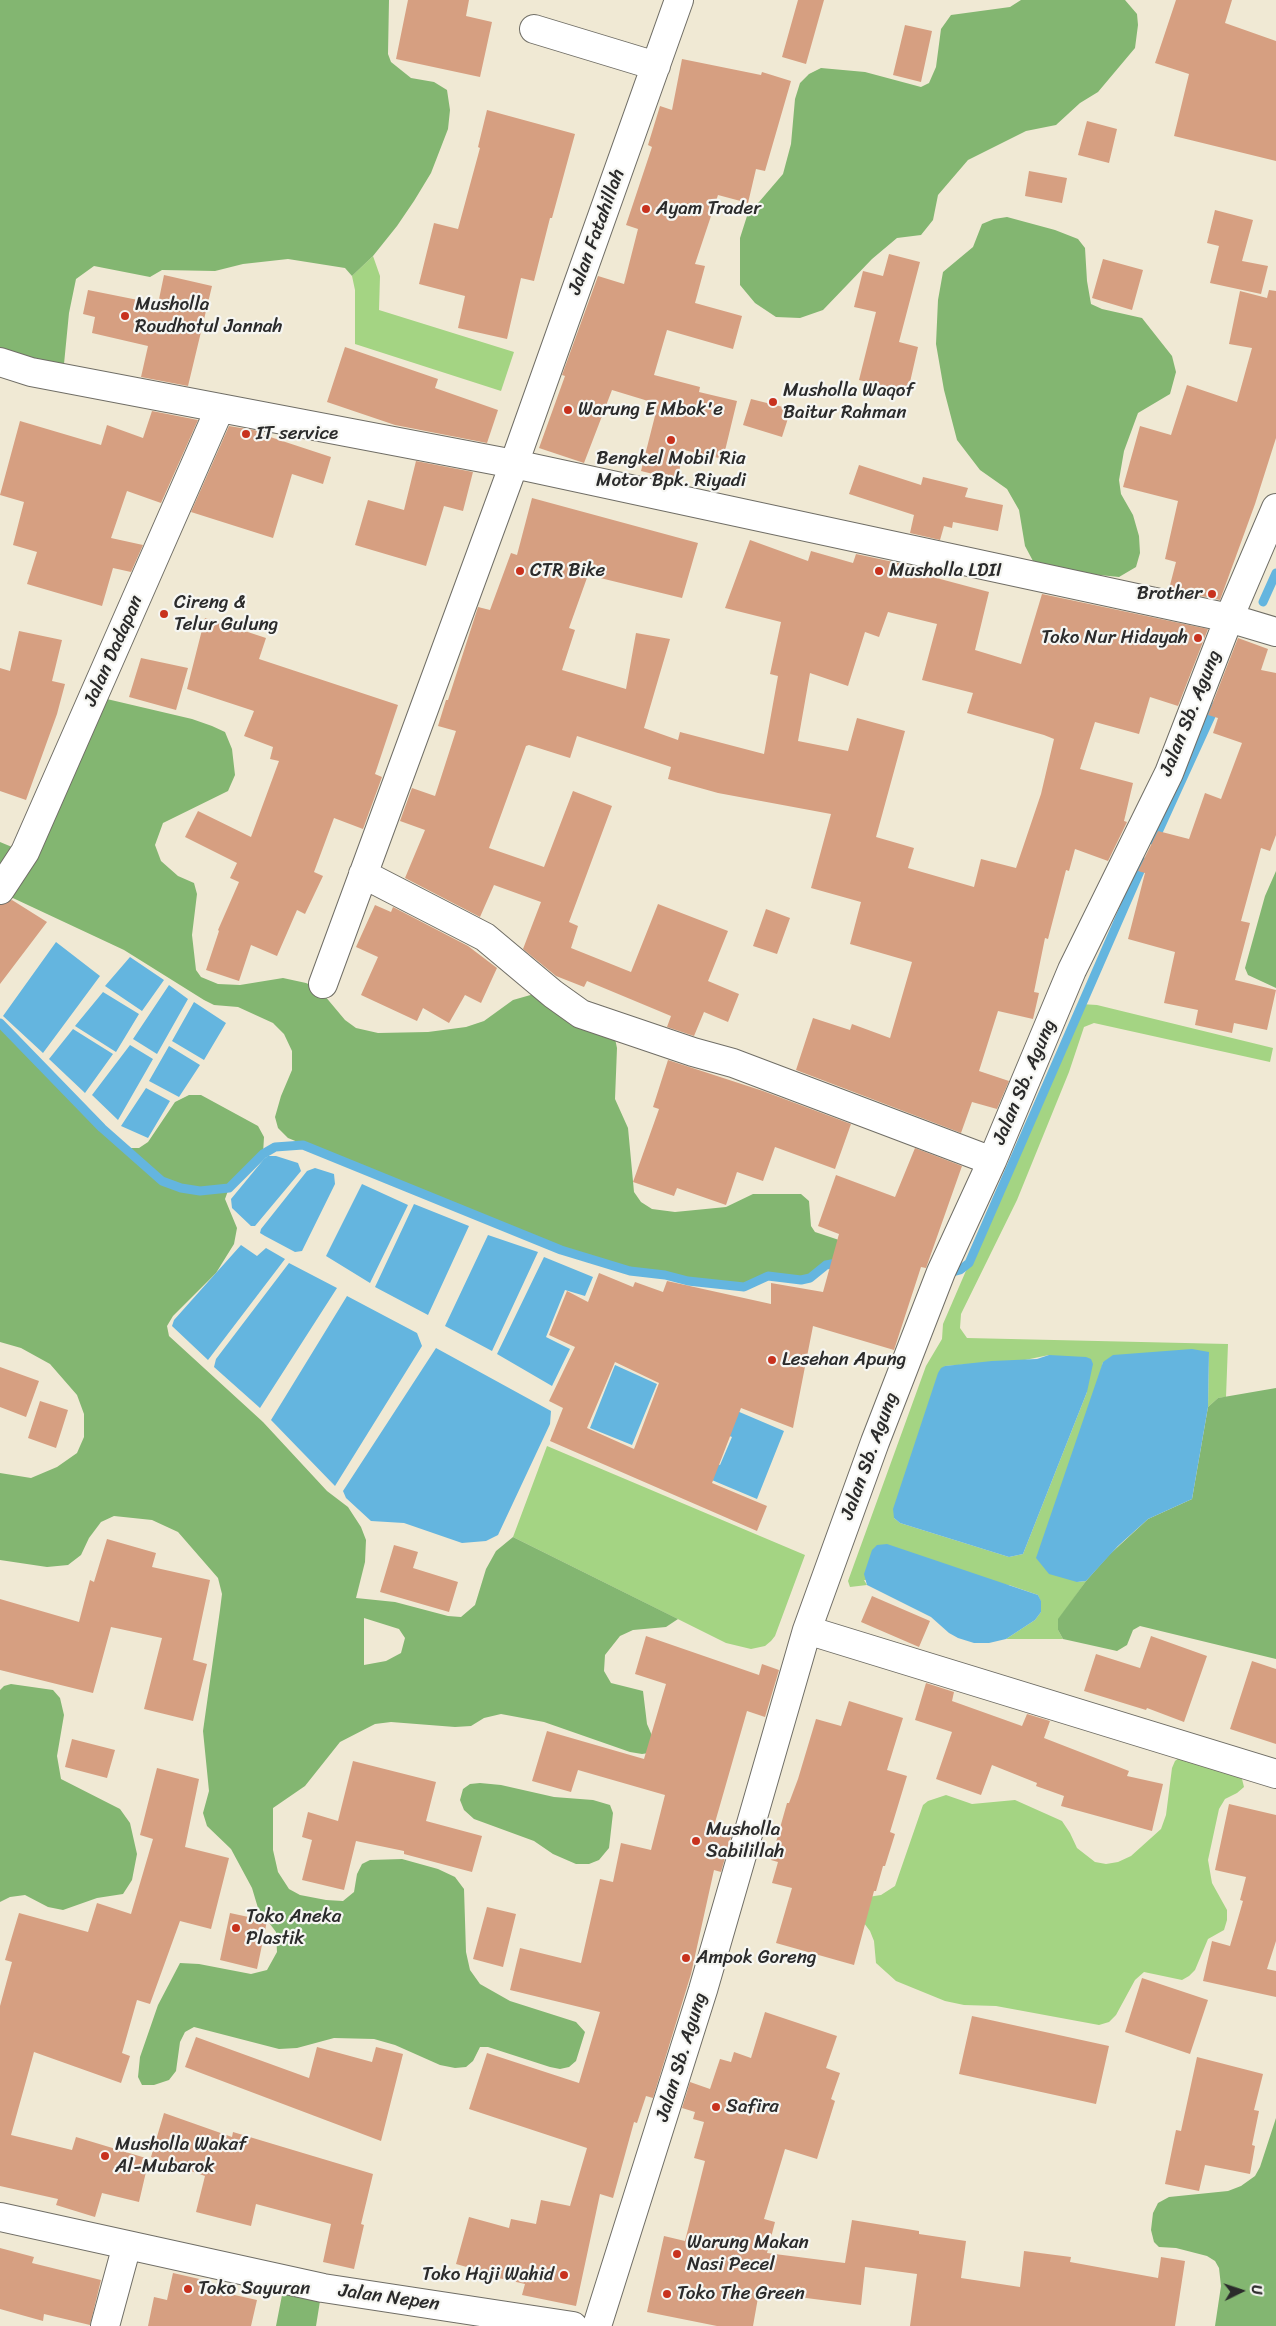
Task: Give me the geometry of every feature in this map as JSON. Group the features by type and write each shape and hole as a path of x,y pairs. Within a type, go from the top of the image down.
{"street":[{"name":"Jalan Fatahillah","path":"323,984 514,464 679,0"},
{"path":"534,29 656,66"},
{"path":"0,362 31,372 514,464 1229,618 1276,632"},
{"name":"Jalan Dadapan","path":"0,890 25,852 220,408"},
{"name":"Jalan Sb. Agung","path":"597,2326 703,1990 807,1630 875,1442 941,1272 992,1161 1072,970 1168,773 1229,618 1276,508"},
{"path":"363,874 485,937 553,994 581,1014 693,1052 733,1063 992,1161"},
{"path":"807,1630 1276,1774"},
{"name":"Jalan Nepen","path":"0,2217 322,2288 574,2326"},
{"path":"105,2326 127,2245"}],"green space":[{"path":"0,0 389,0 388,54 391,62 411,78 434,82 447,90 450,110 448,129 431,173 414,201 373,256 352,276 345,268 288,259 243,264 215,271 162,270 150,277 94,266 76,279 69,313 64,364 55,377 0,362"},
{"path":"1021,0 1125,0 1137,14 1138,25 1135,48 1098,92 1080,103 1056,125 1026,131 968,160 938,195 933,220 921,235 897,238 872,259 823,310 800,318 776,317 755,303 740,285 740,238 747,216 783,174 791,144 795,99 800,83 809,74 821,68 865,72 921,87 929,83 936,67 941,29 951,15 1010,7"},
{"path":"1007,217 1055,230 1078,239 1085,248 1087,281 1091,304 1102,309 1142,318 1172,356 1176,372 1170,394 1138,413 1124,451 1119,480 1121,494 1133,515 1139,536 1140,553 1136,567 1119,577 1051,570 1033,561 1025,546 1019,510 1007,489 980,470 957,440 944,390 936,344 938,300 943,272 973,247 982,224 994,219"},
{"path":"373,256 380,276 379,310 514,352 501,391 355,344 355,290 352,276"},
{"path":"94,696 192,719 212,726 225,732 232,749 235,775 228,791 163,823 155,845 161,861 178,876 194,883 197,894 192,935 196,970 201,977 218,984 240,985 283,978 306,983 319,989 345,1020 356,1028 378,1033 428,1032 466,1027 484,1021 513,1000 534,994 614,1034 617,1048 615,1099 628,1128 634,1192 641,1202 652,1209 675,1212 726,1207 753,1194 801,1194 809,1201 811,1226 815,1232 839,1240 835,1262 826,1265 810,1278 801,1280 768,1276 744,1287 688,1281 665,1275 630,1271 561,1250 288,1138 278,1128 275,1117 281,1096 292,1070 292,1051 284,1034 273,1023 238,1007 214,1005 124,950 0,892 0,842 24,852"},
{"path":"1276,871 1276,988 1248,975 1245,968 1265,896"},
{"path":"1081,1004 1097,1005 1273,1048 1270,1062 1094,1023 1084,1027 1069,1072 1017,1200 961,1314 960,1328 967,1338 1228,1344 1226,1397 1218,1398 1208,1407 1209,1352 1103,1362 1077,1582 1086,1581 1059,1619 1058,1630 1063,1639 1006,1639 1035,1620 1041,1612 1041,1602 1038,1595 1009,1585 864,1580 867,1585 850,1587 848,1581 926,1366 942,1339 943,1324","holes":["1049,1355 1087,1392 1023,1554 1009,1557 900,1523 894,1518 945,1366 1025,1360"]},
{"path":"0,1023 78,1105 126,1148 139,1148 148,1142 175,1102 189,1095 201,1095 258,1126 264,1137 263,1154 229,1188 225,1199 237,1228 234,1244 216,1273 173,1316 167,1326 169,1336 263,1422 327,1491 348,1507 361,1527 366,1540 365,1562 356,1598 395,1602 448,1616 461,1617 475,1605 486,1569 496,1551 513,1537 678,1619 666,1627 633,1630 620,1636 605,1655 604,1671 611,1683 643,1691 647,1724 653,1738 649,1753 630,1752 544,1722 501,1714 484,1718 471,1726 455,1727 391,1722 375,1724 340,1742 305,1786 273,1808 273,1850 278,1872 289,1889 300,1895 343,1901 354,1892 357,1874 362,1864 370,1860 402,1859 438,1869 455,1877 464,1889 466,1952 470,1970 480,1984 510,2001 576,2022 585,2032 576,2061 569,2067 560,2069 550,2067 488,2047 480,2047 473,2061 466,2067 455,2068 440,2065 395,2045 374,2039 334,2038 297,2048 279,2049 194,2027 185,2032 180,2042 176,2071 169,2080 154,2085 142,2085 138,2077 140,2057 158,2005 180,1963 199,1964 251,1974 267,1970 277,1952 276,1932 258,1908 252,1888 231,1849 207,1826 203,1813 209,1791 203,1731 222,1594 218,1578 178,1532 152,1520 114,1516 101,1522 89,1538 81,1555 68,1565 47,1567 0,1560 0,1473 31,1478 57,1467 77,1453 84,1437 84,1414 77,1395 50,1364 21,1348 0,1342","holes":["364,1618 399,1629 405,1638 401,1653 386,1661 364,1665"]},
{"path":"1276,1388 1276,1659 1140,1626 1133,1630 1127,1645 1117,1651 1063,1639 1058,1630 1058,1619 1086,1581 1109,1555 1148,1519 1192,1499 1208,1407 1218,1398"},
{"path":"547,1446 805,1555 775,1636 771,1641 765,1646 751,1649 726,1643 513,1537"},
{"path":"11,1684 53,1690 60,1698 64,1715 57,1756 61,1779 120,1809 130,1823 137,1854 132,1880 123,1894 97,1898 63,1910 48,1907 25,1895 10,1897 0,1902 0,1690 4,1686"},
{"path":"1180,1757 1233,1772 1242,1779 1244,1787 1225,1799 1219,1809 1208,1860 1212,1883 1227,1910 1227,1920 1224,1930 1208,1939 1195,1970 1189,1976 1182,1980 1144,1972 1135,1980 1116,2015 1109,2022 1099,2025 996,2006 964,2005 945,2001 896,1981 876,1963 874,1941 870,1931 861,1919 868,1897 881,1895 895,1886 923,1805 928,1801 946,1795 972,1804 1015,1800 1062,1821 1077,1848 1095,1862 1106,1864 1118,1862 1131,1856 1161,1829 1166,1815 1172,1768 1175,1761"},
{"path":"470,1784 501,1785 554,1797 593,1800 610,1805 613,1813 609,1848 599,1860 589,1864 576,1864 553,1854 534,1841 474,1819 464,1810 460,1800 463,1789"},
{"path":"1276,2118 1276,2326 1215,2326 1221,2286 1219,2268 1215,2261 1207,2256 1176,2248 1159,2247 1154,2242 1151,2230 1153,2213 1158,2203 1169,2197 1228,2191 1241,2186 1255,2176 1260,2167"},
{"path":"283,2290 320,2301 316,2326 276,2326"}],"water":[{"path":"56,942 100,976 43,1053 3,1016"},
{"path":"130,957 164,980 142,1011 105,986"},
{"path":"169,985 188,999 157,1054 133,1039"},
{"path":"103,992 139,1014 116,1052 75,1026"},
{"path":"194,1002 226,1023 204,1060 172,1041"},
{"path":"73,1029 113,1054 85,1093 49,1059"},
{"path":"130,1045 153,1059 118,1120 92,1095"},
{"path":"169,1046 200,1065 179,1097 149,1081"},
{"path":"146,1088 170,1101 148,1138 121,1126"},
{"path":"268,1156 276,1156 298,1163 301,1171 255,1226 251,1226 232,1208 231,1199"},
{"path":"315,1168 334,1174 335,1184 302,1251 295,1252 260,1233 261,1229 307,1171"},
{"path":"362,1184 408,1205 370,1283 326,1256"},
{"path":"414,1204 469,1226 428,1315 375,1287"},
{"path":"488,1235 538,1252 492,1351 445,1326"},
{"path":"241,1245 257,1256 266,1248 285,1259 208,1360 172,1326 174,1320"},
{"path":"544,1257 593,1277 585,1296 565,1290 546,1337 570,1349 552,1386 497,1354"},
{"path":"289,1263 337,1288 260,1408 214,1367 216,1359"},
{"path":"347,1296 417,1333 422,1346 335,1486 271,1420"},
{"path":"436,1348 551,1411 550,1424 498,1535 486,1541 462,1543 404,1523 371,1521 346,1498 343,1491"},
{"path":"1192,1349 1209,1352 1208,1407 1192,1499 1148,1519 1118,1546 1086,1581 1077,1582 1049,1574 1036,1558 1103,1362 1113,1355"},
{"path":"1049,1355 1086,1357 1091,1359 1093,1364 1087,1392 1023,1554 1009,1557 900,1523 894,1518 893,1509 941,1368 992,1361 1037,1359"},
{"path":"615,1365 657,1384 632,1445 590,1428"},
{"path":"676,1385 784,1431 757,1499 650,1454 687,1451 720,1465 732,1437 701,1425"},
{"path":"887,1544 1038,1595 1041,1601 1041,1612 1035,1620 1006,1639 989,1643 974,1643 958,1638 949,1633 931,1617 867,1585 864,1574 872,1550 877,1545"}],"building":[{"path":"408,0 469,0 466,16 492,22 480,77 396,59"},
{"path":"798,0 824,0 806,64 782,57"},
{"path":"1176,0 1232,0 1225,23 1276,41 1276,161 1174,136 1189,74 1155,63"},
{"path":"905,25 932,31 921,82 893,75"},
{"path":"682,59 761,75 762,72 791,81 765,171 756,169 748,203 718,195 695,264 705,266 695,303 742,316 733,349 667,330 654,375 700,387 699,392 737,401 723,459 684,450 677,480 641,471 658,404 612,390 584,463 539,448 565,376 562,375 598,276 624,284 638,229 626,225 652,147 648,145 660,106 672,110"},
{"path":"487,110 575,134 552,218 550,218 534,281 521,278 507,339 458,328 465,296 419,284 434,223 458,229 480,148 478,147"},
{"path":"1087,121 1117,129 1109,163 1078,155"},
{"path":"1029,171 1067,178 1062,203 1025,196"},
{"path":"1215,210 1253,220 1242,261 1268,266 1261,294 1210,283 1219,246 1207,243"},
{"path":"889,254 920,262 899,342 918,347 908,391 859,380 876,312 854,307 863,271 883,276"},
{"path":"1103,259 1143,270 1132,310 1092,298"},
{"path":"164,275 212,286 188,386 141,377 148,346 92,333 95,317 83,314 88,290 158,304"},
{"path":"1269,290 1276,291 1276,438 1255,504 1220,600 1169,589 1176,562 1165,559 1178,501 1123,487 1140,426 1171,435 1187,385 1237,402 1252,348 1229,344 1240,291 1267,298"},
{"path":"345,347 438,379 435,388 498,410 487,443 395,425 327,402"},
{"path":"751,399 791,409 782,437 743,425"},
{"path":"152,411 198,420 161,503 127,491 111,538 143,545 131,572 113,568 102,606 27,584 37,552 13,545 24,502 0,495 20,421 101,445 107,425 143,438"},
{"path":"229,426 259,431 258,433 331,457 323,484 292,474 273,538 191,512"},
{"path":"416,461 473,472 463,511 444,506 426,566 355,545 368,500 404,510"},
{"path":"859,465 921,485 923,477 968,488 965,497 1003,505 998,531 953,522 952,528 944,526 940,540 910,533 914,515 849,494"},
{"path":"532,498 698,543 682,598 588,575 569,628 575,630 562,670 626,689 636,633 670,639 644,728 678,740 680,732 764,754 778,676 770,674 781,622 725,608 750,540 808,561 811,551 853,563 856,554 931,570 929,576 989,592 975,650 1021,664 1042,594 1208,629 1178,706 1150,697 1139,734 1095,722 1080,769 1133,783 1124,821 1127,822 1108,861 1075,849 1069,871 1066,870 1048,939 1045,938 1034,992 1039,993 1033,1019 998,1011 979,1071 1009,1081 997,1109 972,1102 961,1133 796,1070 813,1018 850,1030 852,1024 890,1038 912,962 850,944 861,902 811,888 831,814 718,793 668,779 671,767 577,736 570,758 529,745 526,746 489,848 544,867 573,791 612,806 569,922 578,926 571,948 631,972 658,904 728,931 708,981 739,994 728,1022 704,1012 694,1036 667,1027 671,1016 587,981 584,987 556,976 523,949 541,902 494,885 480,917 405,878 425,830 400,821 412,788 435,796 456,731 438,726 446,700 448,700 478,607 490,610 511,553 517,555","holes":["888,612 937,624 922,680 973,693 967,713 1054,739 1041,794 1016,868 981,859 974,887 908,868 914,848 876,837 905,731 857,718 848,751 798,741 810,673 848,686 865,632 879,637"]},
{"path":"205,618 266,638 259,659 398,705 375,774 382,777 363,829 334,818 314,872 323,876 305,914 297,910 277,956 251,945 239,981 206,970 218,930 239,882 230,878 237,863 185,837 198,811 251,837 279,761 270,759 273,747 244,736 254,711 187,689"},
{"path":"19,631 62,640 52,681 65,684 57,714 26,800 0,791 0,668 10,671"},
{"path":"1238,638 1268,649 1261,670 1276,673 1276,835 1270,851 1261,848 1241,921 1250,923 1235,980 1276,990 1267,1030 1234,1023 1232,1033 1195,1025 1198,1010 1164,1003 1175,952 1128,939 1145,873 1138,871 1158,831 1189,839 1205,793 1221,799 1242,743 1213,733 1218,718 1208,715"},
{"path":"141,658 188,668 176,710 129,697"},
{"path":"12,900 47,922 0,984 0,905"},
{"path":"375,905 391,912 393,907 468,946 497,968 481,1003 465,995 449,1023 423,1008 417,1021 361,995 378,957 356,947"},
{"path":"766,909 790,918 777,954 753,946"},
{"path":"668,1060 763,1091 851,1124 835,1169 775,1147 763,1181 737,1172 726,1205 677,1188 674,1196 633,1182 659,1109 653,1107"},
{"path":"915,1148 962,1166 926,1268 921,1267 894,1350 813,1326 793,1428 741,1408 712,1483 767,1506 757,1531 550,1441 563,1408 549,1401 575,1347 549,1335 567,1291 588,1302 599,1273 633,1287 635,1282 663,1292 667,1281 771,1304 771,1283 823,1292 839,1234 818,1226 836,1175 895,1197","holes":["615,1362 659,1383 634,1449 587,1428"]},
{"path":"0,1367 39,1381 26,1417 0,1407"},
{"path":"40,1401 68,1410 56,1448 28,1438"},
{"path":"107,1539 156,1553 152,1567 210,1580 193,1660 207,1664 193,1721 144,1709 162,1638 111,1627 93,1693 0,1670 0,1599 79,1622 90,1580 94,1582"},
{"path":"394,1545 418,1552 413,1568 458,1582 449,1612 380,1592"},
{"path":"872,1596 930,1621 919,1647 861,1622"},
{"path":"646,1636 759,1675 762,1664 779,1670 765,1717 747,1711 712,1833 731,1837 721,1872 714,1870 691,1974 653,2098 646,2096 637,2123 634,2122 613,2198 600,2194 576,2306 522,2295 525,2284 494,2277 495,2275 456,2264 469,2217 509,2228 511,2219 536,2224 541,2200 570,2206 587,2148 469,2109 487,2053 579,2083 600,2012 510,1990 520,1948 581,1963 600,1879 613,1882 621,1843 651,1850 665,1795 578,1770 571,1792 532,1781 547,1731 644,1759 666,1684 635,1674"},
{"path":"1151,1636 1207,1656 1184,1722 1147,1708 1146,1710 1084,1691 1096,1654 1140,1668"},
{"path":"1252,1661 1276,1669 1276,1744 1230,1729"},
{"path":"926,1683 954,1692 952,1701 1022,1726 1027,1714 1050,1721 1044,1738 1129,1771 1127,1776 1163,1784 1152,1831 1061,1806 1064,1796 1036,1786 1037,1783 992,1765 981,1795 936,1779 952,1732 915,1720"},
{"path":"849,1701 903,1718 887,1770 907,1776 890,1832 895,1834 876,1891 874,1891 854,1965 776,1943 792,1888 772,1883 778,1862 771,1860 787,1803 789,1803 798,1779 816,1719 841,1726"},
{"path":"72,1739 115,1750 107,1778 65,1767"},
{"path":"353,1761 436,1782 426,1821 482,1836 472,1872 404,1854 404,1851 356,1841 344,1890 302,1880 312,1840 302,1837 308,1812 338,1821"},
{"path":"157,1768 199,1779 185,1847 229,1858 211,1929 180,1921 150,2004 137,2000 122,2053 130,2056 121,2083 34,2052 11,2135 72,2150 76,2137 149,2159 139,2202 102,2193 95,2217 56,2205 58,2199 0,2186 0,2006 12,1962 5,1960 19,1913 88,1932 97,1903 131,1914 153,1839 140,1835"},
{"path":"1229,1804 1276,1815 1276,1941 1267,1969 1276,1971 1276,1997 1203,1981 1212,1941 1230,1946 1243,1901 1240,1900 1246,1877 1215,1870"},
{"path":"487,1907 516,1914 503,1967 473,1959"},
{"path":"230,1913 267,1921 257,1969 220,1960"},
{"path":"1142,1978 1208,2000 1190,2054 1125,2032"},
{"path":"765,2012 837,2036 826,2068 840,2073 831,2099 835,2101 817,2159 785,2149 764,2219 775,2222 767,2253 845,2263 852,2220 919,2231 919,2234 966,2241 961,2278 1020,2287 1024,2251 1071,2257 1070,2262 1158,2278 1161,2257 1185,2261 1175,2326 910,2326 917,2274 865,2267 861,2305 759,2292 753,2326 717,2326 647,2312 664,2236 685,2241 705,2161 694,2158 704,2122 693,2119 695,2112 682,2108 690,2082 710,2089 720,2059 731,2062 734,2052 751,2058"},
{"path":"972,2016 1109,2046 1096,2104 959,2074"},
{"path":"196,2037 309,2078 317,2047 372,2062 376,2047 403,2054 381,2141 185,2067"},
{"path":"1197,2057 1263,2074 1254,2110 1259,2111 1252,2145 1255,2146 1250,2174 1205,2165 1199,2191 1165,2184 1176,2130 1181,2131"},
{"path":"164,2113 232,2137 233,2132 373,2174 361,2224 364,2225 354,2269 323,2262 331,2224 256,2204 251,2226 196,2212 205,2176 151,2157"},
{"path":"0,2248 34,2257 32,2263 101,2280 90,2325 44,2314 43,2321 0,2309"},
{"path":"173,2273 204,2280 203,2288 257,2300 251,2326 148,2326 154,2297 167,2300"}],"waterway":[{"path":"1263,602 1276,573"},
{"path":"1154,841 1216,705"},
{"path":"945,1274 960,1270 969,1263 1144,862"},
{"path":"0,1023 102,1128 162,1181 181,1188 200,1191 229,1188 263,1154 275,1147 303,1145 561,1250 630,1271 665,1275 688,1281 744,1287 768,1276 801,1280 810,1278 826,1265 842,1262"}],"place":[{"name":"Ayam Trader","path":"646,209"},
{"name":"Musholla Roudhotul Jannah","path":"125,316"},
{"name":"Musholla Waqof Baitur Rahman","path":"773,402"},
{"name":"Warung E Mbok'e","path":"568,410"},
{"name":"IT service","path":"246,434"},
{"name":"Bengkel Mobil Ria Motor Bpk. Riyadi","path":"671,440"},
{"name":"CTR Bike","path":"520,571"},
{"name":"Musholla LDII","path":"879,571"},
{"name":"Brother","path":"1212,594"},
{"name":"Cireng & Telur Gulung","path":"164,614"},
{"name":"Toko Nur Hidayah","path":"1198,638"},
{"name":"Lesehan Apung","path":"772,1360"},
{"name":"Musholla Sabilillah","path":"696,1841"},
{"name":"Toko Aneka Plastik","path":"236,1928"},
{"name":"Ampok Goreng","path":"686,1958"},
{"name":"Safira","path":"716,2107"},
{"name":"Musholla Wakaf Al-Mubarok","path":"105,2156"},
{"name":"Warung Makan Nasi Pecel","path":"677,2254"},
{"name":"Toko Haji Wahid","path":"564,2275"},
{"name":"Toko Sayuran","path":"188,2289"},
{"name":"Toko The Green","path":"667,2294"}]}
